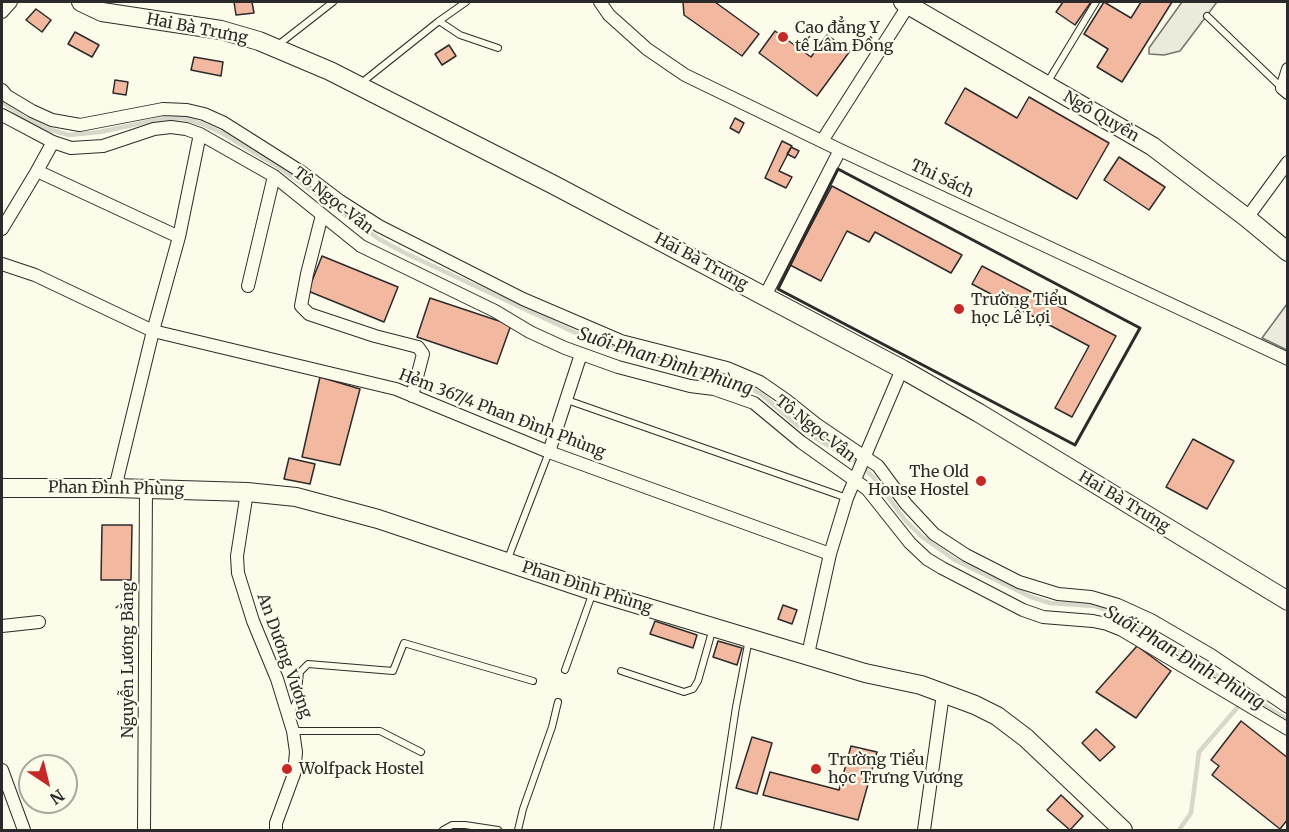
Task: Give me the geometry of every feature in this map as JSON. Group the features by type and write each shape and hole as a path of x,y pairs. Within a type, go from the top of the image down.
{"street":[{"path":"2,12 11,2"},
{"name":"Hai Bà Trưng","path":"81,2 220,30 275,48 358,85 554,184 902,369 989,419 1287,602"},
{"name":"Thi Sách","path":"600,2 609,15 646,50 685,75 1287,360"},
{"path":"822,141 905,4"},
{"name":"Ngô Quyền","path":"905,4 1152,146 1247,218 1287,252"},
{"path":"1285,91 1287,69"},
{"name":"Tô Ngọc Vân","path":"2,90 32,111 52,120 80,125 163,109 187,110 204,114 224,123 379,226 523,299 621,341 727,368 760,382 878,466 906,504 934,534 966,555 1019,582 1058,594 1091,597 1118,605 1151,620 1211,655 1287,707"},
{"name":"Tô Ngọc Vân","path":"2,115 53,142 71,148 103,146 154,129 171,127 200,134 274,176 361,246 495,310 530,332 580,354 654,378 714,389 754,403 801,442 855,478 871,493 910,543 927,559 1043,617 1093,621 1122,630 1287,729"},
{"path":"115,488 153,331 179,237 200,134"},
{"path":"2,229 53,142"},
{"path":"765,296 840,150"},
{"path":"1247,218 1287,162"},
{"path":"37,171 179,237"},
{"path":"248,286 274,176"},
{"path":"322,215 301,306 309,314 421,349 423,354 412,396"},
{"path":"2,264 35,275 153,331"},
{"name":"Hẻm 367/4 Phan Đình Phùng","path":"153,331 396,389 549,452 830,555"},
{"path":"549,452 580,354"},
{"path":"808,654 830,555 847,498 902,369"},
{"name":"Phan Đình Phùng","path":"2,488 115,488 247,492 296,497 459,545 507,563 713,628 808,654 865,673 921,685 975,705 997,716 1026,738 1123,831"},
{"name":"Nguyễn Lương Bằng","path":"144,831 146,489"},
{"name":"An Dương Vương","path":"247,492 237,556 238,573 253,621 277,679 293,731 296,752 294,774 276,823 276,831"},
{"path":"2,626 39,622"},
{"path":"924,831 943,694"},
{"path":"2,770 24,831"}],"lane":[{"path":"275,48 333,2"},
{"path":"358,85 466,2"},
{"path":"1046,86 1096,2"},
{"path":"1207,16 1285,91"},
{"path":"439,21 460,35 498,48"},
{"path":"567,400 847,498"},
{"path":"507,563 549,452"},
{"path":"565,670 593,591"},
{"path":"621,671 684,692 693,689 698,681 713,628"},
{"path":"717,831 736,707 750,639"},
{"path":"288,716 297,700 300,672 308,664 393,671 404,643 532,681"},
{"path":"518,831 522,809 552,727 558,702"},
{"path":"293,731 380,731 421,752"},
{"path":"443,831 452,825 498,831"}],"shaded area":[{"path":"1182,2 1217,2 1180,51 1164,55 1149,54 1149,48"},
{"path":"1287,304 1287,350 1262,338"}],"building":[{"path":"234,2 252,2 254,13 236,15"},
{"path":"683,2 715,2 759,34 742,56 684,15"},
{"path":"1063,2 1091,2 1075,25 1056,12"},
{"path":"1104,2 1131,18 1141,2 1172,2 1122,82 1097,67 1108,49 1084,34"},
{"path":"36,9 51,20 42,32 26,20"},
{"path":"775,31 811,57 827,35 850,51 817,96 759,53"},
{"path":"75,32 99,45 92,57 68,44"},
{"path":"449,45 456,56 442,65 435,54"},
{"path":"194,57 223,62 221,76 191,70"},
{"path":"115,80 128,82 126,95 113,93"},
{"path":"965,88 1017,118 1029,97 1109,143 1077,199 945,123"},
{"path":"735,118 744,123 739,133 730,128"},
{"path":"782,141 792,146 779,171 792,177 786,188 765,178"},
{"path":"791,147 799,151 795,158 787,154"},
{"path":"1119,157 1165,187 1149,210 1104,180"},
{"path":"832,186 962,255 951,273 875,232 869,242 847,231 821,281 790,265"},
{"path":"322,256 398,287 384,322 308,291"},
{"path":"982,266 1116,336 1072,417 1055,408 1089,346 972,284"},
{"path":"430,298 511,325 497,364 417,337"},
{"path":"320,377 360,389 340,465 302,457"},
{"path":"1193,439 1234,461 1207,509 1166,487"},
{"path":"289,458 315,464 310,484 284,479"},
{"path":"102,525 132,525 131,580 101,580"},
{"path":"783,605 797,610 792,624 778,619"},
{"path":"655,621 697,635 693,648 650,634"},
{"path":"718,641 742,648 737,665 713,657"},
{"path":"1137,646 1171,671 1136,718 1096,692"},
{"path":"1241,721 1288,758 1288,819 1280,829 1212,775 1219,766 1211,760"},
{"path":"1096,729 1115,747 1100,761 1082,743"},
{"path":"752,737 772,743 757,794 736,788"},
{"path":"851,746 877,752 858,820 763,795 770,772 839,790"},
{"path":"1061,795 1083,816 1070,830 1047,810"}],"waterway":[{"name":"Suối Phan Đình Phùng","path":"2,102 23,117 48,129 69,135 100,132 161,119 183,118 222,133 280,168 379,239 405,253 593,341 645,359 695,369 748,387 761,394 804,431 861,465 874,478 905,520 921,536 955,560 1031,597 1050,603 1095,606 1116,614 1288,720"},
{"path":"1179,830 1191,813 1199,752 1237,708"}],"wall":[{"path":"838,169 1140,328 1075,445 778,289 838,169"}],"place":[{"name":"Cao đẳng Y tế Lâm Đồng","path":"783,37"},
{"name":"Trường Tiểu học Lê Lợi","path":"959,309"},
{"name":"The Old House Hostel","path":"981,481"},
{"name":"Wolfpack Hostel","path":"287,769"},
{"name":"Trường Tiểu học Trưng Vương","path":"816,769"}]}
